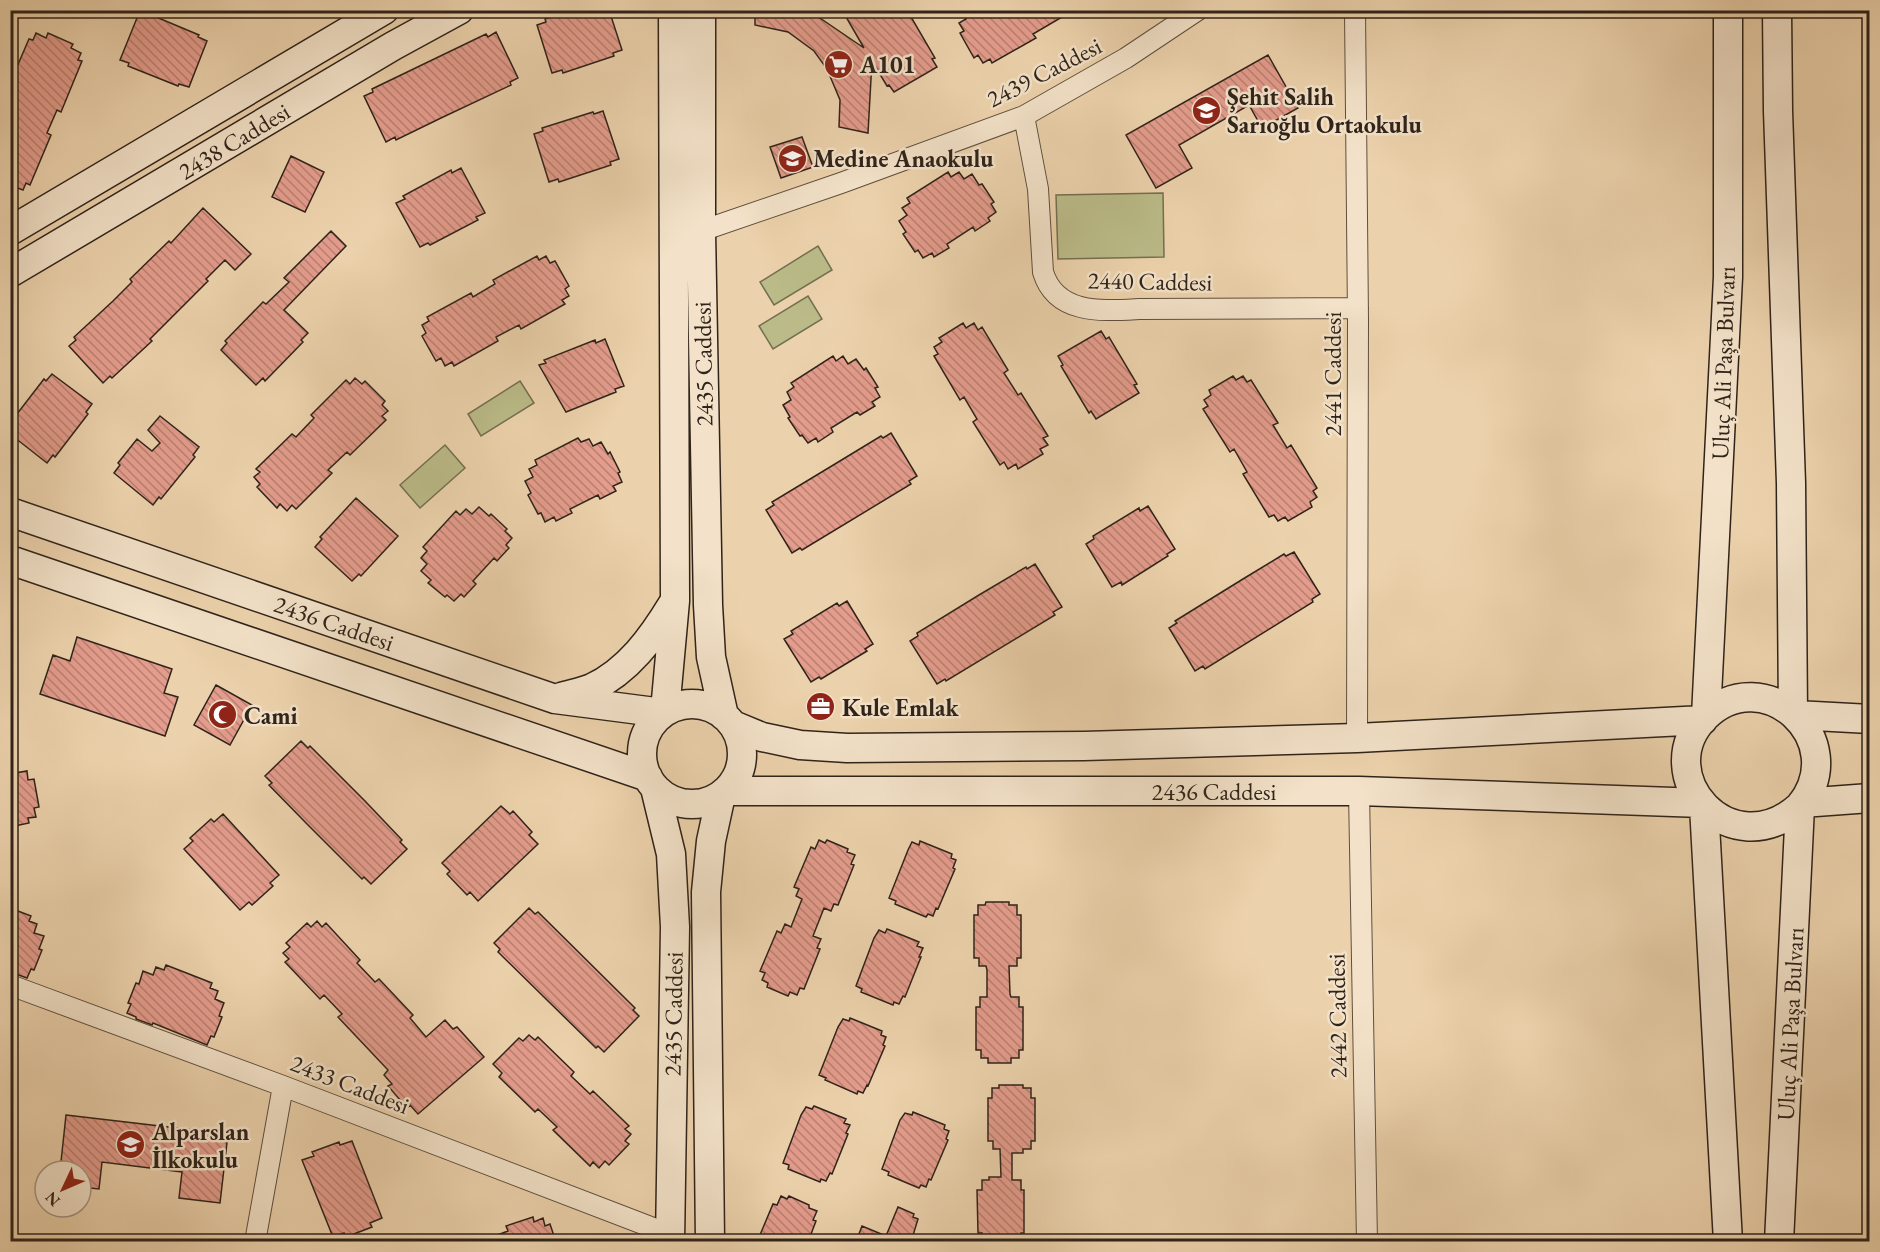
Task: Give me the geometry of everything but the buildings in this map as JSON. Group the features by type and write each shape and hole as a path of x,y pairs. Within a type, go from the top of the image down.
{"street":[{"name":"2438 Caddesi","path":"10,231 384,10"},
{"name":"2438 Caddesi","path":"10,273 393,46 459,10"},
{"name":"2435 Caddesi","path":"670,1238 675,927 671,854 642,758 644,739 653,722 664,712 675,601 673,10"},
{"name":"2435 Caddesi","path":"701,10 701,231 708,605 711,657 728,721 741,743 741,763 734,781 723,793 711,841 706,892 710,1242"},
{"name":"2439 Caddesi","path":"701,231 1024,116 1126,58 1198,10"},
{"name":"2441 Caddesi","path":"1355,10 1358,308 1357,738"},
{"name":"Uluç Ali Paşa Bulvarı","path":"1728,10 1728,277 1704,718 1690,742 1687,768 1689,781 1703,805 1728,1242"},
{"path":"1777,10 1778,111 1791,483 1794,714"},
{"name":"2440 Caddesi","path":"1024,116 1038,189 1043,272 1047,284 1057,296 1075,306 1104,311 1358,308"},
{"name":"2436 Caddesi","path":"10,513 555,699 664,712"},
{"name":"2436 Caddesi","path":"10,560 651,782"},
{"path":"555,699 591,688 612,676 629,662 657,631 675,601"},
{"path":"1704,718 1726,703 1749,698 1772,701 1794,714 1869,719"},
{"path":"664,712 683,705 695,704 707,706 728,721"},
{"name":"Uluç Ali Paşa Bulvarı","path":"1779,1242 1801,804 1810,791 1816,764 1811,738 1794,714"},
{"name":"2436 Caddesi","path":"728,721 762,737 800,745 848,748 1084,746 1357,738 1704,718"},
{"path":"651,782 671,799 690,804 709,801 723,793"},
{"name":"2436 Caddesi","path":"723,793 1359,790 1703,805"},
{"name":"2442 Caddesi","path":"1359,790 1367,1242"},
{"path":"1703,805 1726,822 1752,827 1766,826 1779,821 1801,804 1869,798"},
{"name":"2433 Caddesi","path":"10,985 283,1086 670,1238"},
{"path":"255,1242 283,1086"}],"green space":[{"path":"1163,193 1164,257 1058,259 1056,195"},
{"path":"818,246 832,270 774,305 760,282"},
{"path":"808,296 822,319 773,349 759,326"},
{"path":"520,381 534,403 481,436 468,414"},
{"path":"445,445 465,468 420,508 400,485"}],"place":[{"name":"A101","path":"839,64"},
{"name":"Şehit Salih Sarıoğlu Ortaokulu","path":"1206,110"},
{"name":"Medine Anaokulu","path":"792,158"},
{"name":"Kule Emlak","path":"821,707"},
{"name":"Cami","path":"223,715"},
{"name":"Alparslan İlkokulu","path":"131,1145"}]}
